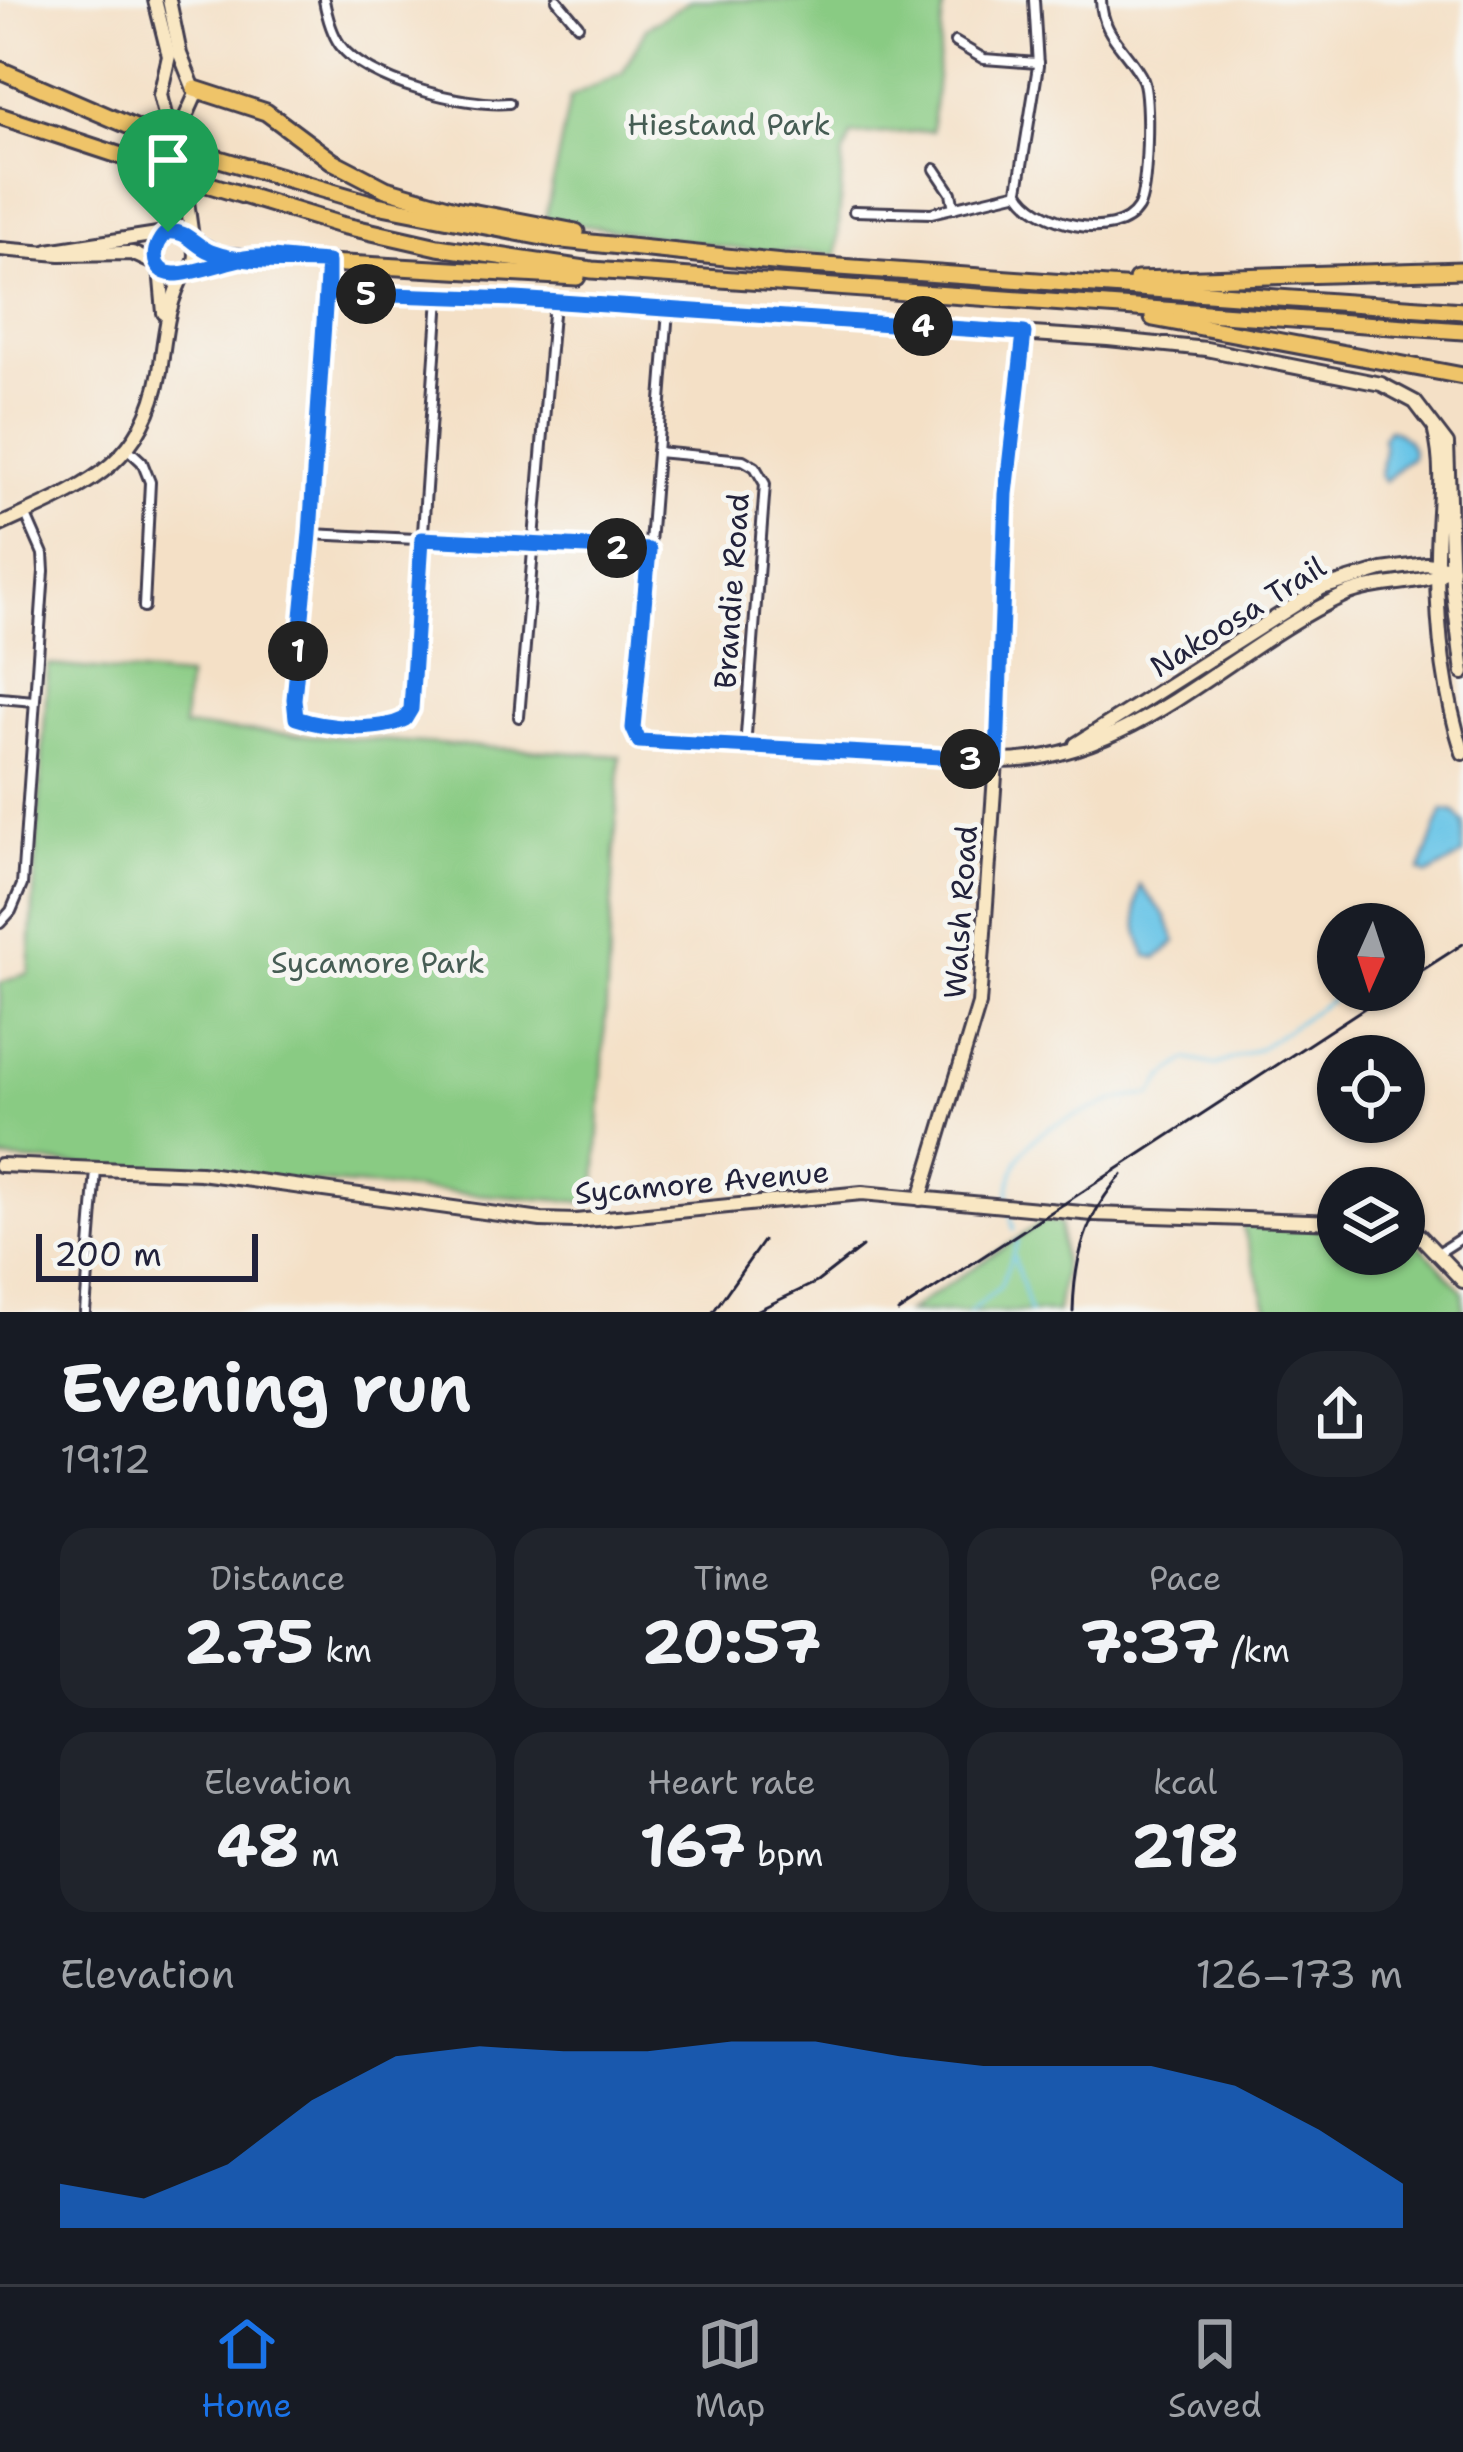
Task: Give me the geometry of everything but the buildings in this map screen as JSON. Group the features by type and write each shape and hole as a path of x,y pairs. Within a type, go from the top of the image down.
{"highway":[{"path":"0,70 151,135 277,178 435,218 553,239 738,259 1463,311"},
{"path":"194,86 266,112 332,161 412,198 573,232 738,259"},
{"path":"0,116 341,226 439,247 592,270 1463,331"},
{"path":"328,262 602,279 713,280"},
{"path":"1008,280 1182,280 1463,270"},
{"path":"981,298 1153,318 1463,378"}],"street":[{"path":"155,0 169,56 160,95 171,130 178,197 166,234 154,250 165,326"},
{"path":"0,525 114,464 129,450 145,422 157,386 175,290 196,257 178,134 191,108 194,86 180,54 169,0"},
{"path":"324,0 328,22 340,45 371,71 475,103 509,103"},
{"path":"556,0 578,25"},
{"path":"1034,0 1038,63 1019,192 1029,206 1062,223 1104,226 1127,219 1142,199 1147,165 1144,86 1112,41 1101,0"},
{"path":"955,42 984,59 1038,63"},
{"path":"163,85 177,77 194,86"},
{"path":"163,106 179,114 191,108"},
{"path":"935,169 951,193 954,208"},
{"path":"854,211 921,214 1019,192"},
{"path":"0,250 48,251 181,232 210,251 242,258 328,262 294,699 296,718 364,727 388,726 405,719 411,709 440,297"},
{"path":"48,251 132,253 170,274 242,258"},
{"path":"328,293 669,308 1176,345 1381,383 1411,398 1445,440 1463,673"},
{"path":"519,717 554,302"},
{"path":"310,534 649,550 669,308"},
{"name":"Walsh Road","path":"920,1199 976,1023 997,760 1006,494 1024,333"},
{"path":"1433,425 1440,457 1437,570 1447,680 1463,753"},
{"path":"129,450 141,461 150,482 144,607"},
{"name":"Brandie Road","path":"657,452 742,460 755,467 765,484 745,748"},
{"path":"0,923 22,885 44,559 26,513"},
{"name":"Nakoosa Trail","path":"649,550 635,737 647,743 997,760 1031,759 1101,742 1349,593 1457,568"},
{"path":"0,698 34,701"},
{"name":"Sycamore Avenue","path":"0,1166 235,1177 541,1220 576,1221 862,1193 1093,1214 1317,1221"},
{"path":"86,1312 96,1169"},
{"path":"1438,1253 1463,1237"},
{"path":"1425,1241 1463,1281"}],"green space":[{"name":"Hiestand Park","path":"691,0 944,0 932,131 851,135 843,157 837,255 736,249 545,219 570,98 623,72 646,28"},
{"name":"Sycamore Park","path":"48,665 187,677 183,727 620,756 595,1203 0,1159 0,983 29,973"},
{"path":"1051,1216 1051,1222 1060,1223 1063,1274 1057,1312 907,1312"},
{"path":"1240,1218 1317,1224 1317,1275 1425,1275 1425,1251 1463,1292 1463,1312 1269,1312"}],"water":[{"path":"1389,429 1406,439 1412,458 1384,481 1380,477 1382,437"},
{"path":"1443,810 1455,812 1463,823 1463,855 1428,875 1420,871"},
{"path":"1140,885 1166,917 1176,942 1157,958 1147,956 1138,930"}],"waterway":[{"path":"1008,1199 1021,1155 1049,1128 1114,1101 1152,1095 1163,1078 1188,1059 1216,1065 1260,1048 1317,1009"},
{"path":"1009,1209 1014,1230"},
{"path":"970,1312 1000,1287 1018,1240"},
{"path":"1014,1257 1030,1312"}],"railway":[{"path":"1425,968 1463,944"},
{"path":"898,1312 1360,1011"},
{"path":"1073,1312 1084,1238 1099,1205 1122,1175"},
{"path":"713,1312 763,1241"},
{"path":"754,1312 817,1282 862,1247"}],"route":[{"path":"168,232 154,250 154,258 166,272 178,274 242,258 328,262 328,293 516,299 1024,333 1006,494 997,760 639,741 633,728 649,550 422,539 411,709 405,719 388,726 364,727 296,718 328,262 219,254 181,232 168,232"}]}
